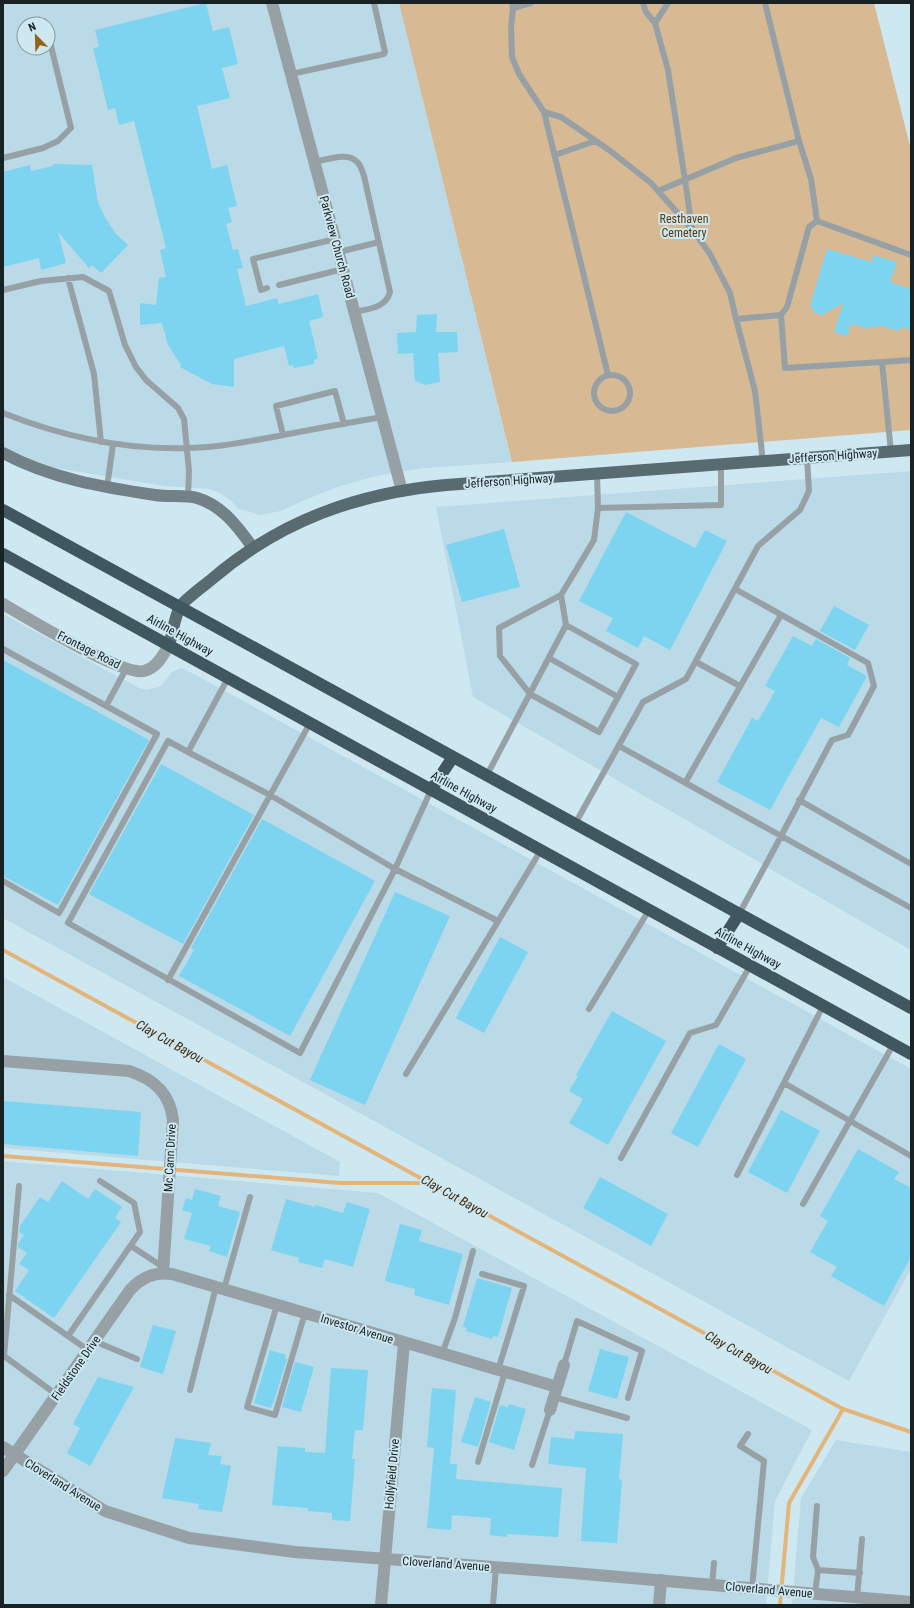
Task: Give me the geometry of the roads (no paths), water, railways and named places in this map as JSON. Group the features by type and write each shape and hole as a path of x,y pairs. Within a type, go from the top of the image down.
{"highway":[{"name":"Airline Highway","path":"3,510 911,1008"},
{"name":"Airline Highway","path":"3,554 911,1054"},
{"path":"431,790 453,757"},
{"path":"717,948 739,914"}],"main road":[{"name":"Jefferson Highway","path":"180,607 231,563 253,548 289,527 318,514 363,499 402,491 446,485 911,450"},
{"path":"169,645 180,607"}],"street":[{"name":"Parkview Church Road","path":"272,3 402,491"},
{"path":"3,453 64,478 107,487 164,496 197,498 220,510 241,531 253,548"},
{"name":"Frontage Road","path":"3,604 97,656 126,668 143,672 151,668 159,661 169,645"},
{"name":"Mc Cann Drive","path":"3,1061 123,1071 147,1078 162,1092 172,1111 173,1120 170,1177 161,1271"},
{"name":"Investor Avenue","path":"161,1271 501,1371 555,1392"},
{"name":"Fieldstone Drive","path":"3,1471 130,1290 140,1280 161,1271"},
{"name":"Hollyfield Drive","path":"381,1605 404,1343"},
{"path":"550,1410 564,1365"},
{"name":"Cloverland Avenue","path":"3,1447 105,1511 189,1538 295,1552 661,1580 908,1603"},
{"path":"659,1605 661,1580"}],"lane":[{"path":"291,74 384,54 385,52 374,3"},
{"path":"531,3 513,5 511,28 512,57 520,74 544,112 608,376"},
{"path":"643,3 646,12 655,23 668,70 692,229"},
{"path":"655,23 668,3"},
{"path":"765,3 799,141 812,179 816,221"},
{"path":"3,158 43,148 58,141 71,128 53,56"},
{"path":"544,112 561,117 651,183 692,229 710,254 730,293 755,391 763,462"},
{"path":"554,155 595,141"},
{"path":"658,191 736,158 799,141"},
{"path":"314,162 344,157 352,158 357,162 364,176 389,286 389,298 378,307 355,312"},
{"path":"816,221 911,255"},
{"path":"816,221 809,227 786,307 781,315 785,368 911,360"},
{"path":"267,288 261,290 254,259 335,239"},
{"path":"339,252 379,242"},
{"path":"279,285 343,268"},
{"path":"3,290 41,281 83,277 109,291 125,345 136,367 146,380 178,408 184,418 187,448 188,497"},
{"path":"68,278 94,374 102,442"},
{"path":"736,318 781,315"},
{"path":"882,362 891,452"},
{"path":"608,376 620,376 625,380 630,390 630,396 624,406 613,411 602,408 595,398 594,393 598,382 608,376"},
{"path":"283,435 276,406 335,391 344,424"},
{"path":"3,413 58,432 113,444 149,448 187,448 246,442 383,416"},
{"path":"107,487 113,444"},
{"path":"575,824 643,702 686,679 758,546 800,510 809,491 807,458"},
{"path":"598,508 721,505 722,465"},
{"path":"566,625 636,664 599,732 530,694 500,656 498,628 561,595 594,540 598,508 597,474"},
{"path":"735,590 868,663 874,686 848,735 832,740 739,914"},
{"path":"487,776 566,625 561,595"},
{"path":"684,783 781,615"},
{"path":"3,649 157,734 59,913 3,881"},
{"path":"549,658 618,697"},
{"path":"696,662 740,686"},
{"path":"106,706 126,668"},
{"path":"188,752 228,678"},
{"path":"168,980 310,723"},
{"path":"431,790 395,868 300,1053 168,980 68,922 168,741 270,795 395,868 498,921"},
{"path":"619,746 911,908"},
{"path":"799,800 911,864"},
{"path":"406,1074 540,850"},
{"path":"589,1009 649,910"},
{"path":"621,1158 690,1034 716,1025 750,966"},
{"path":"737,1175 823,1006"},
{"path":"803,1204 894,1045"},
{"path":"784,1083 911,1156"},
{"path":"68,1336 140,1232 134,1203 100,1181"},
{"path":"19,1186 4,1356 57,1395"},
{"path":"190,1390 220,1288 250,1196"},
{"path":"131,1246 161,1271"},
{"path":"442,1354 455,1318 473,1252"},
{"path":"478,1462 524,1286 482,1274"},
{"path":"9,1295 68,1336 91,1346 137,1359"},
{"path":"277,1305 247,1407 276,1415 305,1313"},
{"path":"564,1365 577,1321 642,1351 628,1398"},
{"path":"555,1392 627,1418"},
{"path":"532,1465 550,1410"},
{"path":"748,1434 740,1446 764,1461 756,1589"},
{"path":"810,1594 818,1570 813,1557 817,1506"},
{"path":"857,1598 862,1539"},
{"path":"712,1585 714,1563"},
{"path":"493,1605 496,1567"},
{"path":"818,1570 860,1573"}],"waterway":[{"name":"Clay Cut Bayou","path":"3,950 843,1409 911,1432"},
{"path":"3,1156 340,1183 428,1183"},
{"path":"780,1605 789,1503 843,1409"}],"park label":[{"name":"Resthaven Cemetery","path":"684,226"}]}
